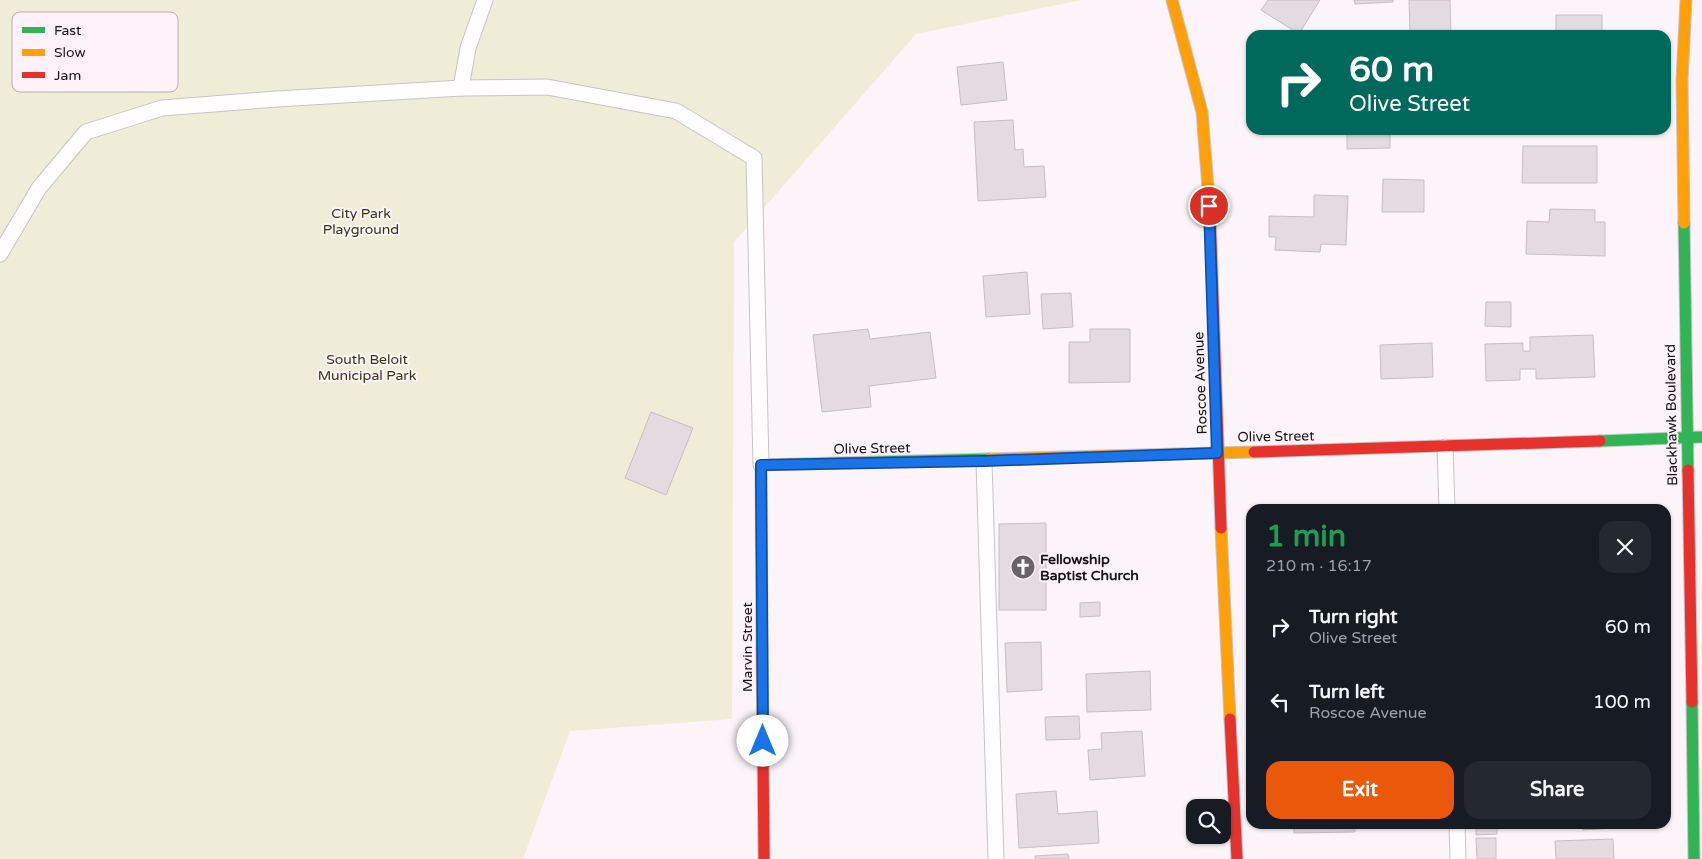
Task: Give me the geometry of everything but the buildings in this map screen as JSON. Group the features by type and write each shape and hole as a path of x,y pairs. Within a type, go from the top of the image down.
{"street":[{"name":"Roscoe Avenue","path":"1172,0 1202,121 1209,187 1217,453 1237,859"},
{"name":"Blackhawk Boulevard","path":"1686,0 1682,80 1694,859"},
{"name":"Olive Street","path":"761,465 984,461 1445,447 1686,436 1702,437"},
{"name":"Marvin Street","path":"761,465 764,859"}],"lane":[{"path":"461,88 468,48 485,0"},
{"path":"0,254 39,188 86,132 162,108 461,88 547,87 676,111 754,158 761,465"},
{"path":"1445,447 1447,504"},
{"path":"984,461 996,859"},
{"path":"1457,829 1458,859"}],"green space":[{"name":"South Beloit Municipal Park","path":"0,0 1081,0 916,34 734,242 732,719 570,731 523,859 0,859"}],"traffic: fast":[{"path":"1684,223 1688,470"},
{"path":"1600,441 1702,437"},
{"path":"762,649 761,465 989,459"},
{"path":"1692,702 1694,859"}],"traffic: slow":[{"path":"1172,0 1202,112 1210,213"},
{"path":"1684,223 1682,80 1686,0"},
{"path":"989,459 1254,452"},
{"path":"1221,528 1230,719"}],"traffic: jam":[{"path":"1210,213 1221,528"},
{"path":"1254,452 1600,441"},
{"path":"1688,470 1692,702"},
{"path":"762,649 764,859"},
{"path":"1230,719 1237,859"}],"place":[{"name":"Fellowship Baptist Church","path":"1023,567"}],"route":[{"path":"763,741 761,465 984,461 1217,453 1209,206"}],"park label":[{"name":"City Park Playground","path":"361,222"}]}
